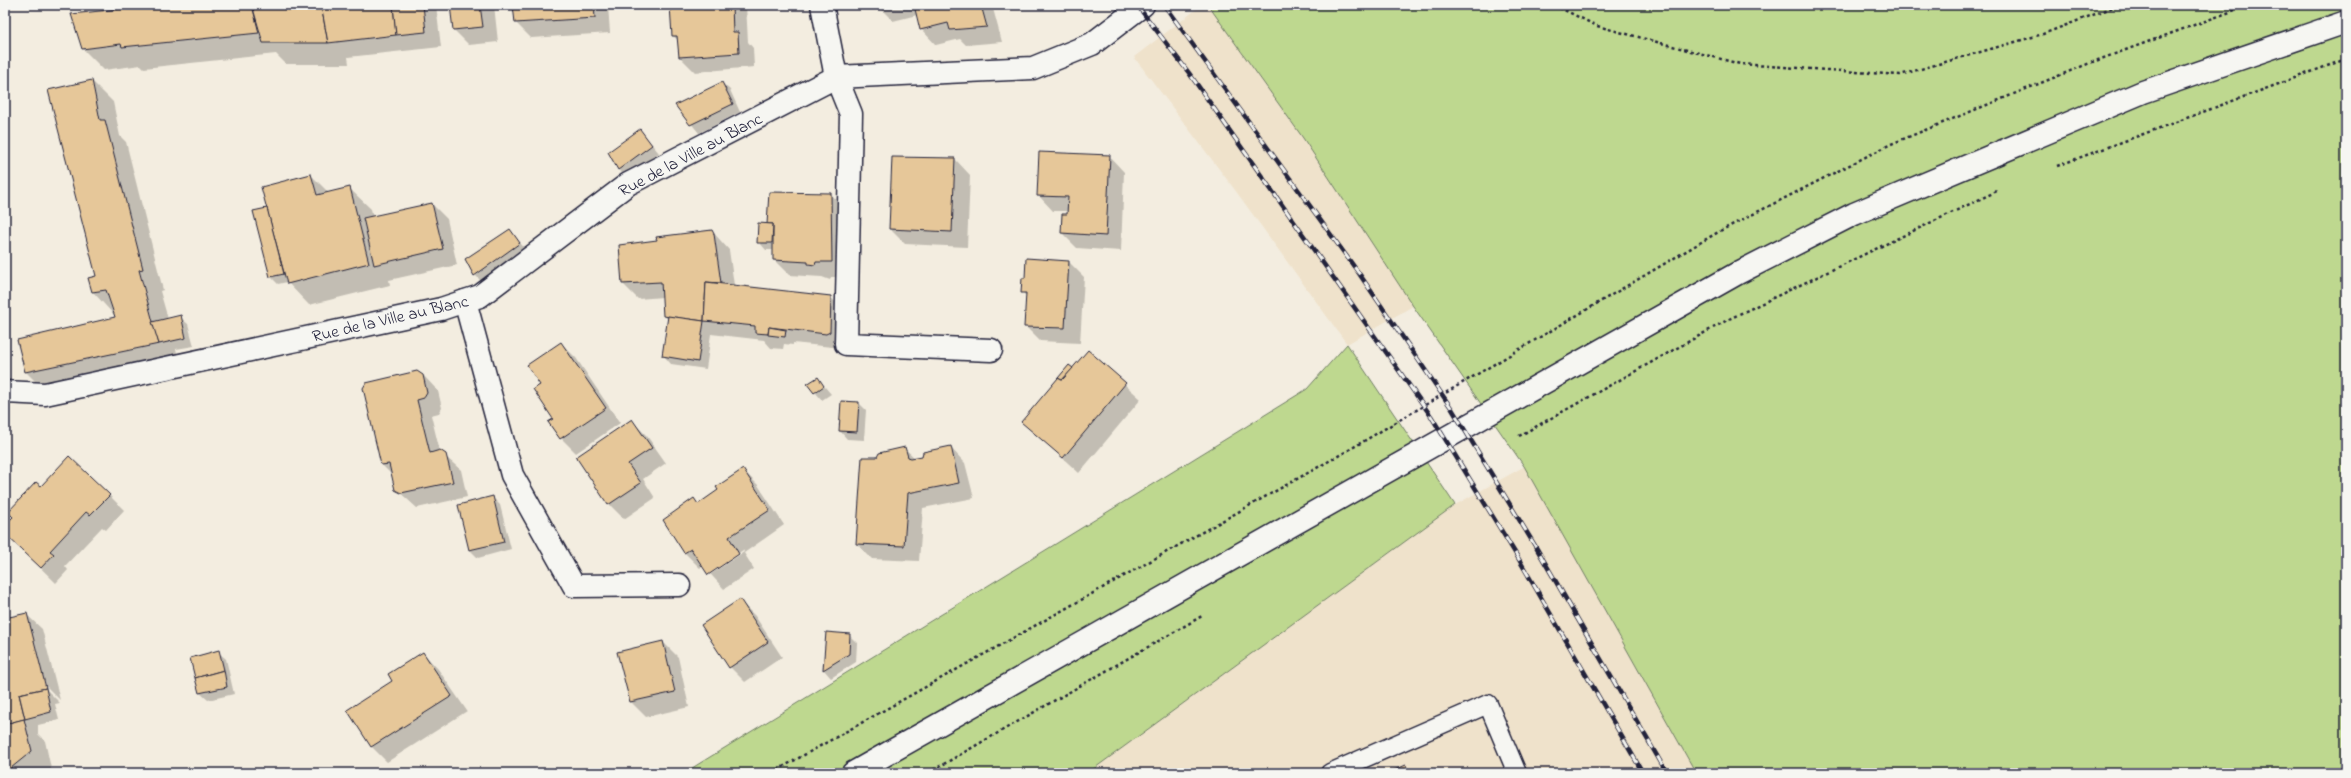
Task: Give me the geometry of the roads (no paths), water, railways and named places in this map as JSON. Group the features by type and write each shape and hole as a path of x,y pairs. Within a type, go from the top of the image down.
{"street":[{"path":"822,5 836,77 851,114 846,344 991,350"},
{"name":"Rue de la Ville au Blanc","path":"5,392 46,394 441,309 480,296 628,184 836,77 1033,68 1092,44 1143,5"},
{"path":"853,773 1738,273 1854,214 2143,92 2346,22"},
{"path":"465,301 512,475 574,586 679,585"}],"lane":[{"path":"1330,773 1488,704 1517,773"}],"railway":[{"path":"1137,5 1189,73 1431,416 1517,556 1643,773"},
{"path":"1164,5 1358,272 1452,409 1537,549 1667,773"}]}
